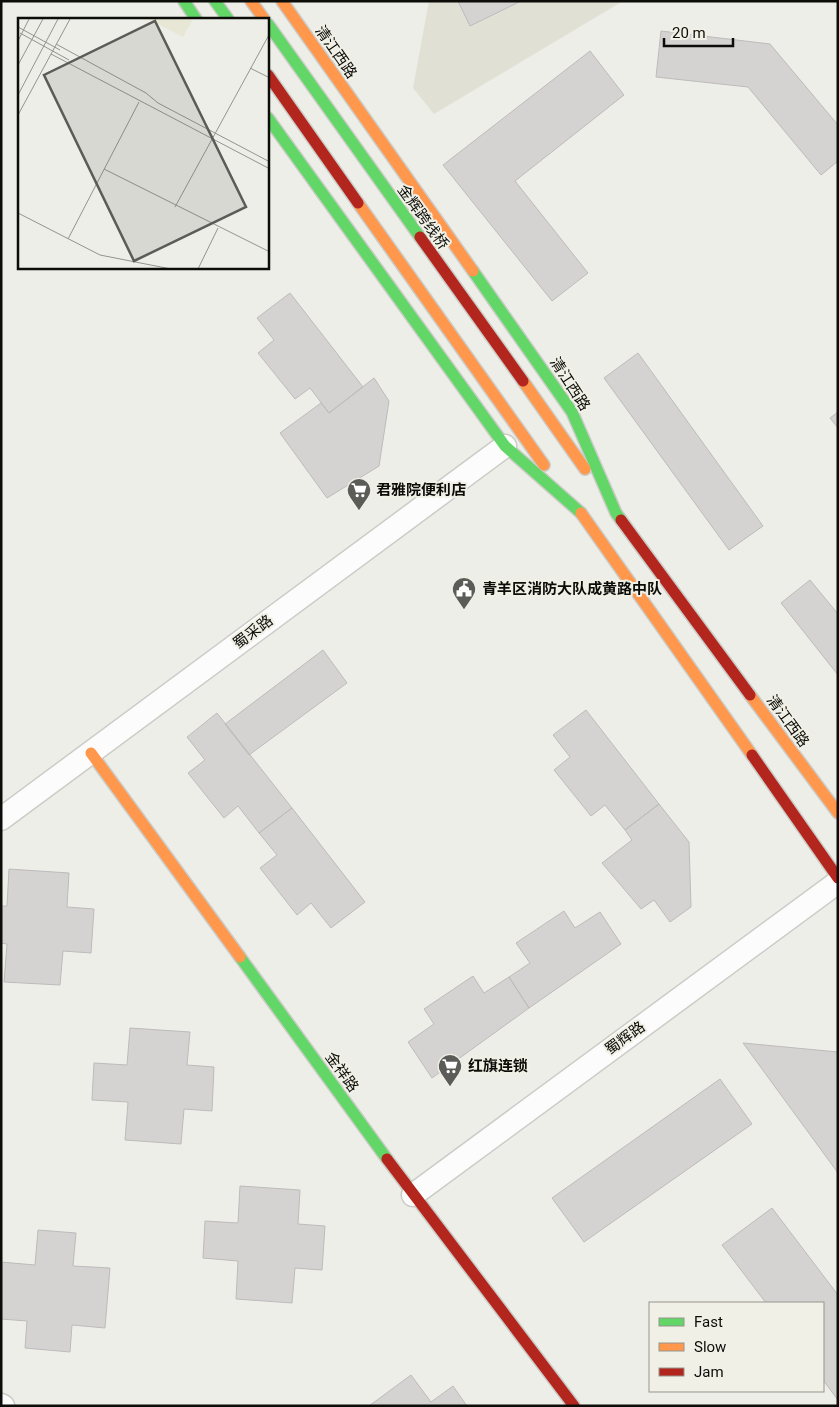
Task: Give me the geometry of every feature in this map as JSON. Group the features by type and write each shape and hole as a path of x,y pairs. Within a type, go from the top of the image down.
{"main road":[{"path":"184,1 195,18"},
{"path":"216,1 227,18"},
{"path":"251,1 263,18"},
{"name":"清江西路","path":"282,1 572,412 616,513 838,813"},
{"name":"金辉跨线桥","path":"269,25 616,513"},
{"path":"269,76 515,444 584,516"},
{"path":"269,119 515,444 584,516 838,880"},
{"name":"金祥路","path":"91,753 413,1194 574,1406"}],"street":[{"name":"蜀采路","path":"1,819 515,444"},
{"name":"蜀辉路","path":"413,1194 838,880"}],"shaded area":[{"path":"429,1 623,1 434,114 413,88"}],"building":[{"path":"458,1 521,1 470,26"},
{"path":"661,31 770,44 838,125 838,161 821,175 748,87 656,77"},
{"path":"590,51 624,95 515,181 588,273 552,301 443,165"},
{"path":"290,293 363,387 329,413 310,388 295,399 258,353 274,340 257,318"},
{"path":"638,353 763,526 729,550 604,378"},
{"path":"374,378 389,401 379,466 327,498 280,433 321,403 329,413"},
{"path":"838,412 838,428 830,418"},
{"path":"810,580 838,614 838,675 781,603"},
{"path":"323,650 347,683 249,755 225,724"},
{"path":"586,710 659,804 625,830 605,805 591,816 554,770 570,757 553,735"},
{"path":"217,713 292,808 259,833 238,806 224,818 188,773 205,760 187,737"},
{"path":"659,804 689,842 691,907 670,922 654,900 641,909 602,863 632,840 625,830"},
{"path":"292,808 365,902 331,928 311,903 297,915 260,868 277,855 259,833"},
{"path":"9,869 69,873 67,907 94,909 91,953 63,951 60,985 4,982 7,944 1,943 1,906 7,906"},
{"path":"564,911 575,928 600,912 621,944 529,1008 509,977 530,963 516,943"},
{"path":"473,976 484,993 509,977 529,1008 432,1078 408,1042 434,1024 424,1009"},
{"path":"130,1028 190,1032 187,1065 214,1067 212,1111 184,1109 181,1144 125,1140 128,1102 92,1100 94,1063 127,1065"},
{"path":"743,1043 838,1052 838,1173"},
{"path":"720,1079 752,1124 584,1242 552,1198"},
{"path":"240,1186 300,1190 298,1224 325,1226 322,1270 295,1268 292,1303 236,1299 238,1261 203,1258 205,1221 238,1223"},
{"path":"772,1208 838,1295 838,1400 824,1381 824,1302 765,1302 722,1245"},
{"path":"38,1230 76,1233 73,1266 110,1268 105,1328 72,1325 70,1352 25,1348 27,1321 1,1319 1,1262 35,1265"},
{"path":"411,1375 431,1402 453,1386 467,1406 369,1406"}],"traffic: fast":[{"path":"184,1 195,18"},
{"path":"215,1 227,18"},
{"path":"269,25 420,237"},
{"path":"269,119 505,446 581,513"},
{"path":"473,271 572,412 616,513 621,520"},
{"path":"240,957 387,1159"}],"traffic: slow":[{"path":"251,1 263,18"},
{"path":"282,1 473,271"},
{"path":"358,203 544,465"},
{"path":"523,381 585,469"},
{"path":"581,513 752,755"},
{"path":"750,695 838,813"},
{"path":"91,753 240,957"}],"traffic: jam":[{"path":"269,76 358,203"},
{"path":"420,237 523,381"},
{"path":"621,520 750,695"},
{"path":"752,755 838,878"},
{"path":"387,1159 574,1406"}],"place":[{"name":"君雅院便利店","path":"359,511"},
{"name":"青羊区消防大队成黄路中队","path":"464,610"},
{"name":"红旗连锁","path":"450,1087"}]}
